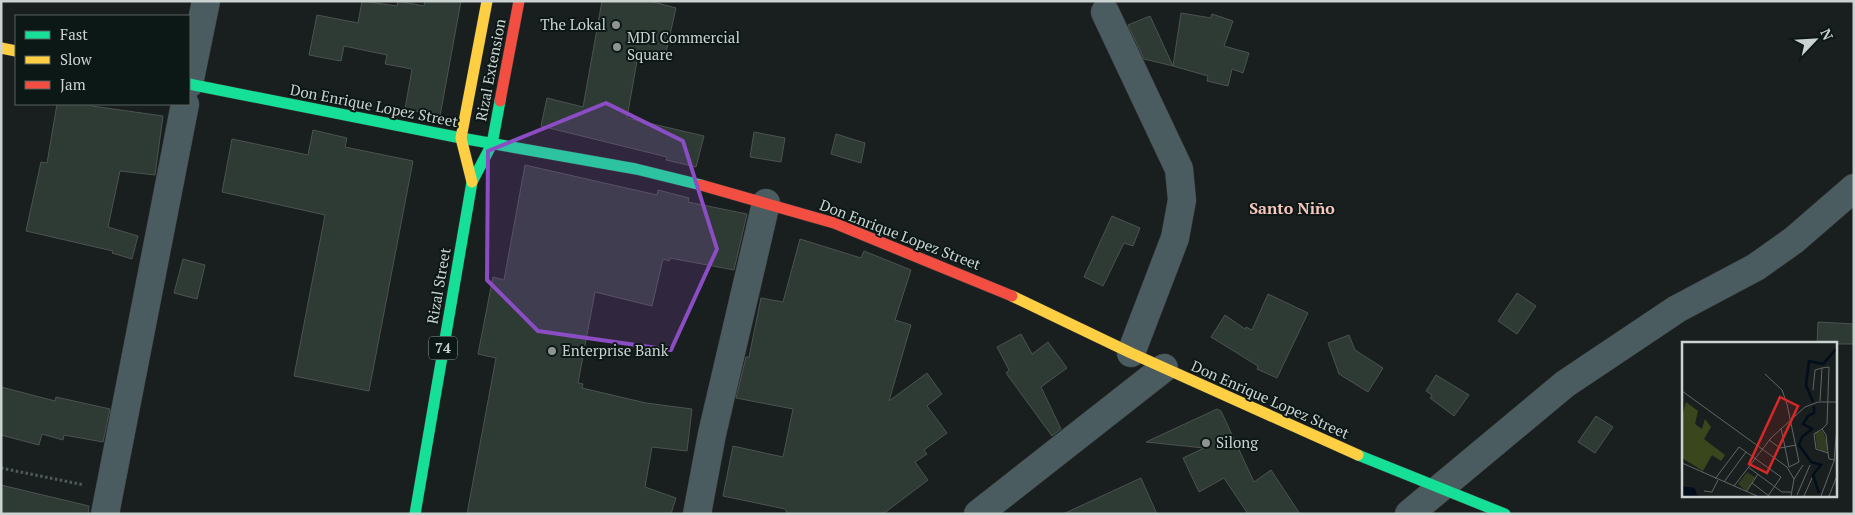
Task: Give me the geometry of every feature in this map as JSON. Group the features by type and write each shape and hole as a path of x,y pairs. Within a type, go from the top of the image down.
{"street":[{"path":"190,79 206,1"},
{"name":"Rizal Extension","path":"461,138 487,1"},
{"name":"Rizal Extension","path":"492,144 519,1"},
{"path":"1105,12 1179,169 1182,200 1175,238 1131,353"},
{"path":"1,48 15,51"},
{"name":"Don Enrique Lopez Street","path":"190,84 492,144 636,169 834,223 914,254 1014,297 1131,353 1352,453 1505,514"},
{"path":"107,502 185,105"},
{"name":"Rizal Street","path":"461,138 472,182"},
{"name":"Rizal Street","path":"415,514 472,182 492,144"},
{"path":"1409,514 1565,384 1677,309 1756,267 1794,240 1854,188"},
{"path":"697,514 712,434 766,204"},
{"path":"978,514 1164,368"}],"path":[{"path":"1,468 107,502"}],"highlighted area":[{"path":"606,103 683,141 717,249 671,350 538,331 487,280 488,151"}],"building":[{"path":"362,1 397,6 398,1 424,6 425,1 461,1 440,116 405,109 412,69 385,64 387,55 344,46 341,61 309,55 317,15 358,23"},
{"path":"602,1 650,1 676,8 664,61 638,55 627,118 704,136 696,167 666,160 667,157 541,126 547,98 583,107"},
{"path":"1181,13 1211,18 1212,14 1233,21 1224,46 1249,53 1243,73 1232,69 1228,86 1207,81 1208,76 1173,66"},
{"path":"1150,16 1173,66 1144,59 1128,25"},
{"path":"57,105 92,105 163,116 155,175 120,171 108,227 138,236 132,259 112,253 113,251 26,231 41,162 47,163"},
{"path":"313,130 347,138 345,147 413,161 369,391 294,376 325,215 222,192 232,139 308,155"},
{"path":"754,132 785,138 781,162 750,157"},
{"path":"836,134 865,143 861,163 831,154"},
{"path":"525,165 657,195 658,190 689,198 688,202 747,214 734,270 670,258 669,261 663,259 652,306 595,292 578,383 583,384 582,388 646,403 692,409 687,451 652,447 645,487 676,498 671,514 467,514 496,358 478,354 493,277 504,280"},
{"path":"1112,216 1140,228 1133,246 1124,243 1103,286 1084,277"},
{"path":"800,239 861,258 864,251 911,270 895,320 911,325 889,401 927,373 942,394 927,406 947,433 924,450 927,454 915,462 928,480 883,514 788,514 785,509 723,496 733,446 783,457 793,409 736,398 746,357 749,357 761,298 783,302"},
{"path":"183,259 205,265 197,299 174,293"},
{"path":"1517,293 1536,306 1517,334 1498,321"},
{"path":"1268,294 1308,313 1277,378 1257,369 1258,366 1211,337 1225,315 1245,329 1246,327 1252,330"},
{"path":"1818,322 1854,324 1854,344 1817,342"},
{"path":"1021,334 1032,354 1048,342 1067,368 1041,387 1061,429 1052,436 1006,373 1009,370 997,347"},
{"path":"1349,335 1355,350 1383,368 1368,392 1339,374 1328,343"},
{"path":"1436,375 1469,395 1454,416 1430,398 1432,395 1426,391"},
{"path":"1,387 55,401 56,397 110,409 103,442 64,435 63,440 42,434 39,445 1,435"},
{"path":"1217,409 1221,411 1254,482 1271,470 1300,514 1248,514 1224,478 1199,492 1183,458 1204,448 1146,442"},
{"path":"1596,416 1613,427 1595,453 1578,442"},
{"path":"1141,478 1157,514 1063,514"},
{"path":"1,485 89,506 88,514 1,514"}],"traffic: fast":[{"path":"190,84 461,138 636,169 701,185"},
{"path":"415,514 472,182 492,144 500,101"},
{"path":"1358,455 1505,514"}],"traffic: slow":[{"path":"472,182 461,138 487,1"},
{"path":"1,48 15,51"},
{"path":"1012,296 1131,353 1358,455"}],"traffic: jam":[{"path":"500,101 519,1"},
{"path":"701,185 834,223 1012,296"}],"place":[{"name":"The Lokal","path":"616,25"},
{"name":"MDI Commercial Square","path":"617,47"},
{"name":"Enterprise Bank","path":"552,351"},
{"name":"Silong","path":"1206,443"}],"district":[{"name":"Santo Niño","path":"1292,208"}]}
